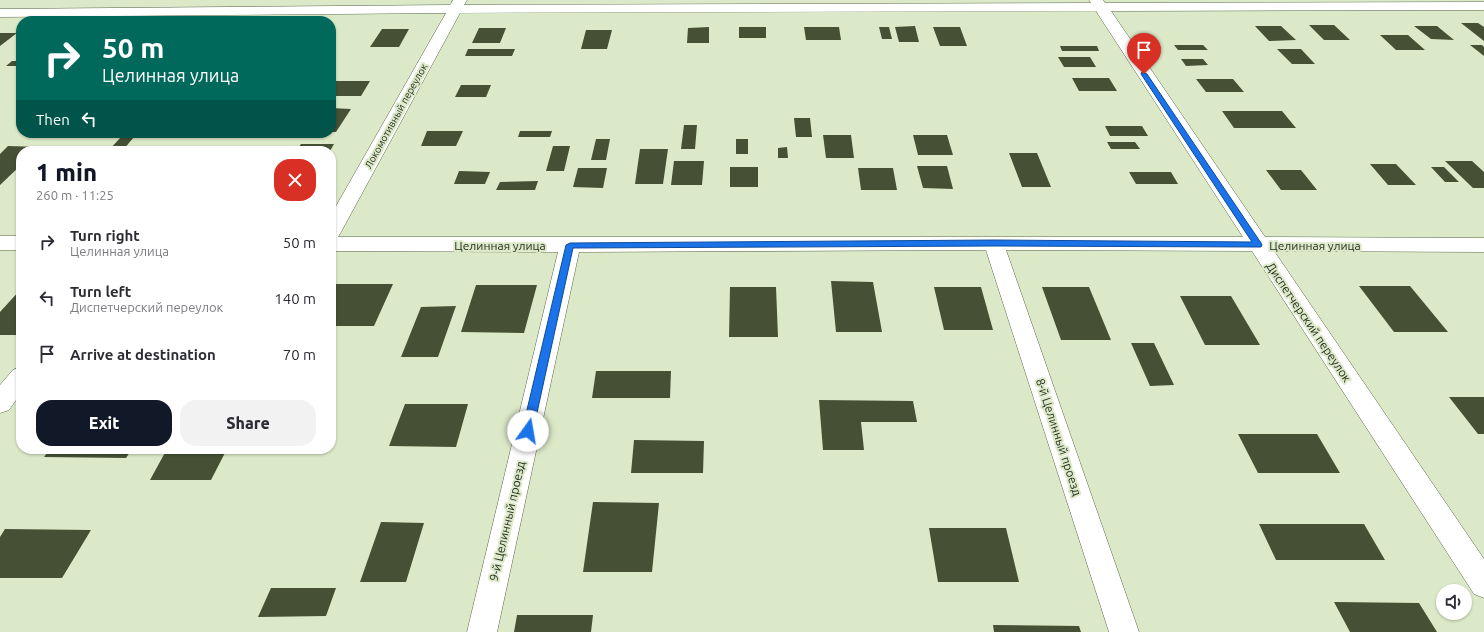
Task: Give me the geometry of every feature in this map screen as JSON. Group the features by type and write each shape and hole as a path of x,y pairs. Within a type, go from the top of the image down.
{"street":[{"path":"0,13 458,4 1098,4 1484,6"},
{"name":"Локомотивный переулок","path":"336,223 458,4"},
{"name":"Диспетчерский переулок","path":"1098,4 1484,584"},
{"path":"0,243 16,243"},
{"name":"Целинная улица","path":"336,244 570,245 994,243 1484,245"},
{"name":"8-й Целинный проезд","path":"994,243 1124,632"},
{"name":"9-й Целинный проезд","path":"482,632 570,245"},
{"path":"0,403 16,382"}],"building":[{"path":"1461,23 1478,23 1484,27 1484,41"},
{"path":"1309,25 1334,25 1350,40 1324,40"},
{"path":"915,26 919,42 899,42 895,27"},
{"path":"1255,26 1281,26 1296,40 1269,41"},
{"path":"1414,26 1437,26 1454,40 1431,39"},
{"path":"709,27 709,43 687,43 688,28"},
{"path":"739,27 766,27 766,38 739,38"},
{"path":"804,27 839,27 841,40 806,40"},
{"path":"879,27 889,27 892,39 882,39"},
{"path":"933,27 960,27 967,46 940,46"},
{"path":"479,28 506,28 500,43 472,43"},
{"path":"382,29 409,29 399,47 370,47"},
{"path":"586,30 612,30 607,49 581,49"},
{"path":"0,33 16,33 16,34 0,46"},
{"path":"1380,35 1408,35 1425,50 1396,50"},
{"path":"1174,45 1203,45 1208,50 1178,50"},
{"path":"1470,45 1482,45 1484,47 1484,56"},
{"path":"1060,46 1097,46 1099,51 1062,51"},
{"path":"468,49 515,49 512,56 465,56"},
{"path":"1277,49 1301,49 1315,64 1292,64"},
{"path":"1058,57 1090,57 1096,67 1064,67"},
{"path":"1181,59 1203,59 1208,65 1186,66"},
{"path":"12,61 16,61 16,66 6,66"},
{"path":"1072,78 1109,78 1117,91 1079,91"},
{"path":"1196,79 1233,79 1244,92 1206,92"},
{"path":"336,81 370,81 361,96 336,96"},
{"path":"461,85 491,85 486,97 455,97"},
{"path":"336,108 351,109 336,132"},
{"path":"1222,111 1282,111 1296,128 1234,128"},
{"path":"794,118 810,118 812,137 796,137"},
{"path":"684,125 697,125 695,149 681,149"},
{"path":"1105,126 1142,126 1148,136 1110,136"},
{"path":"427,131 463,131 456,146 421,146"},
{"path":"520,131 552,131 550,137 518,137"},
{"path":"823,135 851,135 854,158 826,158"},
{"path":"913,135 947,135 953,155 918,155"},
{"path":"120,138 133,138 126,146 113,146"},
{"path":"596,139 610,139 606,160 591,160"},
{"path":"736,139 748,139 748,154 736,154"},
{"path":"1107,142 1135,142 1140,149 1111,149"},
{"path":"301,144 334,144 333,146 300,146"},
{"path":"8,146 16,146 16,170 0,185 0,154"},
{"path":"553,146 570,146 564,171 546,171"},
{"path":"787,147 788,158 778,158 778,148"},
{"path":"640,149 668,149 663,184 635,184"},
{"path":"1009,153 1037,153 1051,187 1022,187"},
{"path":"674,161 704,161 702,185 671,185"},
{"path":"1445,161 1472,161 1484,172 1484,188 1473,188"},
{"path":"1370,164 1396,164 1416,185 1388,185"},
{"path":"917,166 947,166 953,189 923,188"},
{"path":"730,167 758,167 758,187 730,187"},
{"path":"1431,167 1444,167 1459,182 1445,182"},
{"path":"578,168 607,168 603,188 573,187"},
{"path":"858,168 893,168 897,190 861,190"},
{"path":"1266,170 1301,170 1317,190 1281,190"},
{"path":"459,171 490,172 485,184 454,184"},
{"path":"1129,172 1171,172 1178,184 1136,184"},
{"path":"538,181 535,190 496,190 500,182"},
{"path":"831,281 873,282 882,332 836,332"},
{"path":"336,284 393,284 374,326 336,326"},
{"path":"476,285 537,285 524,333 461,332"},
{"path":"1359,286 1410,286 1448,332 1394,332"},
{"path":"730,287 776,287 778,337 729,337"},
{"path":"934,287 981,287 993,330 944,330"},
{"path":"1042,287 1089,287 1111,340 1061,340"},
{"path":"16,294 16,335 0,335 0,312"},
{"path":"1180,296 1231,296 1260,345 1205,345"},
{"path":"456,306 438,357 401,357 421,307"},
{"path":"1131,343 1154,343 1174,385 1150,386"},
{"path":"596,371 671,371 670,398 592,398"},
{"path":"1449,397 1484,397 1484,434 1478,434"},
{"path":"819,400 913,401 917,422 861,422 864,450 823,450"},
{"path":"405,404 468,404 456,447 389,446"},
{"path":"1238,434 1317,434 1340,473 1258,473"},
{"path":"634,440 704,441 703,473 631,473"},
{"path":"46,454 129,454 126,458 44,457"},
{"path":"164,454 224,454 211,480 150,480"},
{"path":"593,502 659,503 652,572 583,572"},
{"path":"381,522 424,523 406,582 360,582"},
{"path":"1259,524 1364,524 1385,560 1276,560"},
{"path":"929,528 1006,528 1019,582 938,582"},
{"path":"5,529 91,530 62,578 0,578 0,537"},
{"path":"271,588 336,588 326,616 258,617"},
{"path":"1334,602 1419,603 1437,632 1350,632"},
{"path":"517,615 593,615 591,632 514,632"},
{"path":"993,625 1079,626 1081,632 994,632"}],"route":[{"path":"528,431 570,245 994,243 1258,245 1144,74"}]}
